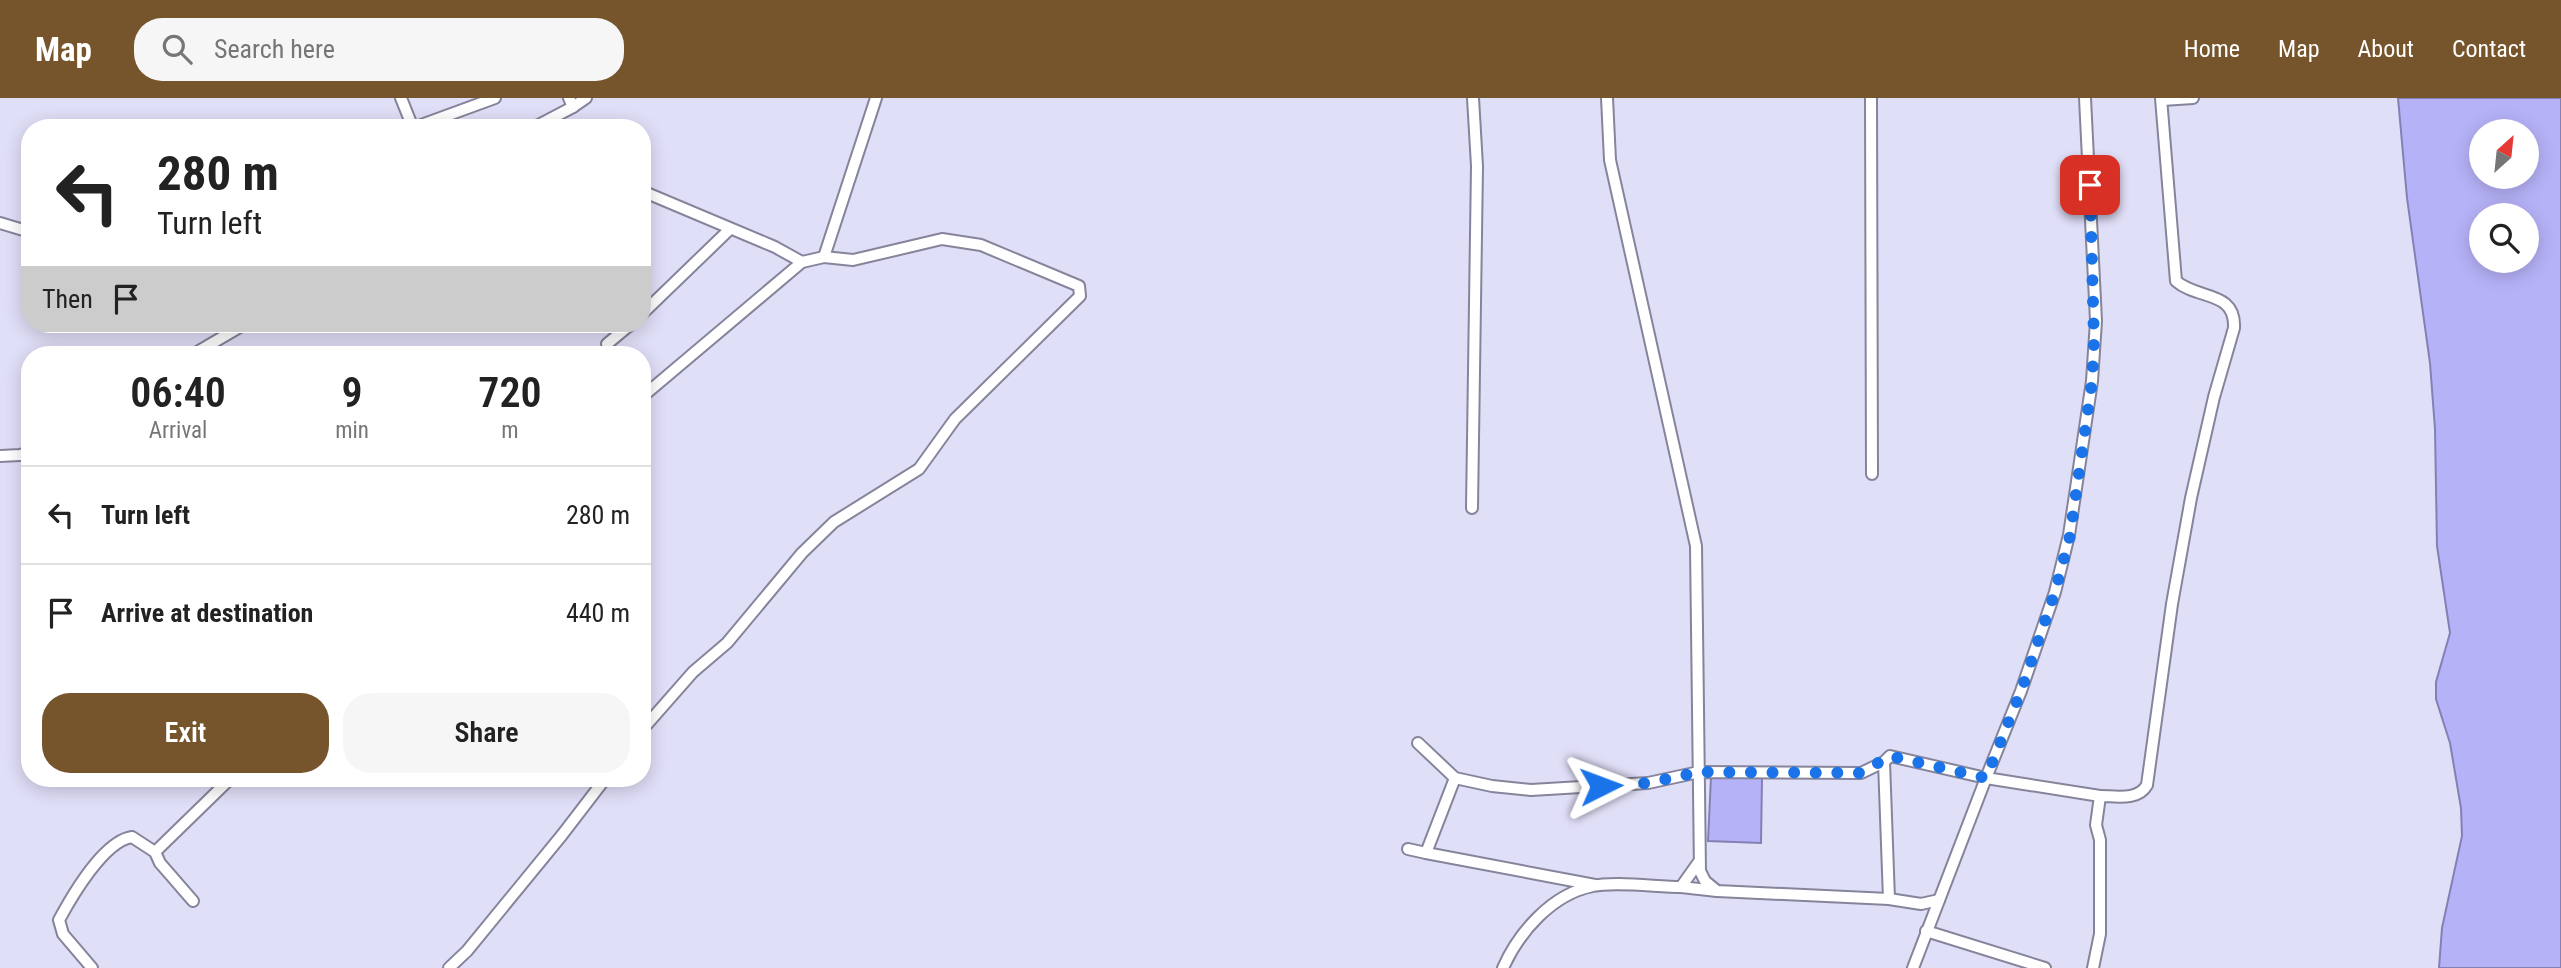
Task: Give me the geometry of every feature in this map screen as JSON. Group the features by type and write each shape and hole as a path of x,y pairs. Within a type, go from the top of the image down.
{"street":[{"path":"401,98 409,119"},
{"path":"438,119 495,98"},
{"path":"548,119 571,103 586,98"},
{"path":"824,257 876,98"},
{"path":"1472,508 1477,166 1473,98"},
{"path":"1607,98 1610,160 1696,546 1698,863 1705,881 1717,891"},
{"path":"1871,98 1872,474"},
{"path":"1913,968 2021,691 2055,592 2070,536 2092,382 2095,321 2085,98"},
{"path":"1418,743 1455,778 1492,786 1531,789 1648,783 1699,772 1861,773 1884,762 1890,756 1986,778 2100,796 2133,796 2143,792 2147,785 2172,604 2191,498 2235,317 2227,304 2184,289 2176,281 2162,99 2193,98"},
{"path":"651,195 775,247 802,262"},
{"path":"0,223 21,229"},
{"path":"651,305 730,229"},
{"path":"651,389 802,262 824,257 853,260 942,239 981,245 1079,286 1080,296 955,419 919,469 834,522 802,553 727,643 693,672 651,720"},
{"path":"207,346 230,333"},
{"path":"607,344 620,333"},
{"path":"0,456 21,455"},
{"path":"1884,762 1889,899"},
{"path":"1426,853 1455,778"},
{"path":"155,852 222,787"},
{"path":"449,968 485,930 599,787"},
{"path":"2093,968 2100,934 2100,840 2096,825 2100,796"},
{"path":"92,968 64,934 59,920 79,888 117,841 132,837 155,852 160,863 193,901"},
{"path":"1408,849 1595,885 1889,899 1922,904 1939,900"},
{"path":"1681,887 1698,863"},
{"path":"1503,968 1523,931 1545,911 1577,890 1595,885"},
{"path":"1926,931 2045,968"}],"shaded area":[{"path":"2398,98 2561,98 2561,968 2439,968 2442,928 2462,836 2461,808 2450,743 2436,699 2436,682 2450,633 2437,546 2435,429 2430,363 2407,198"},
{"path":"1711,777 1762,778 1761,843 1708,841"}],"route":[{"path":"1601,786 1648,783 1699,772 1861,773 1884,762 1890,756 1986,778 2021,691 2055,592 2070,536 2092,382 2095,321 2090,185"}]}
